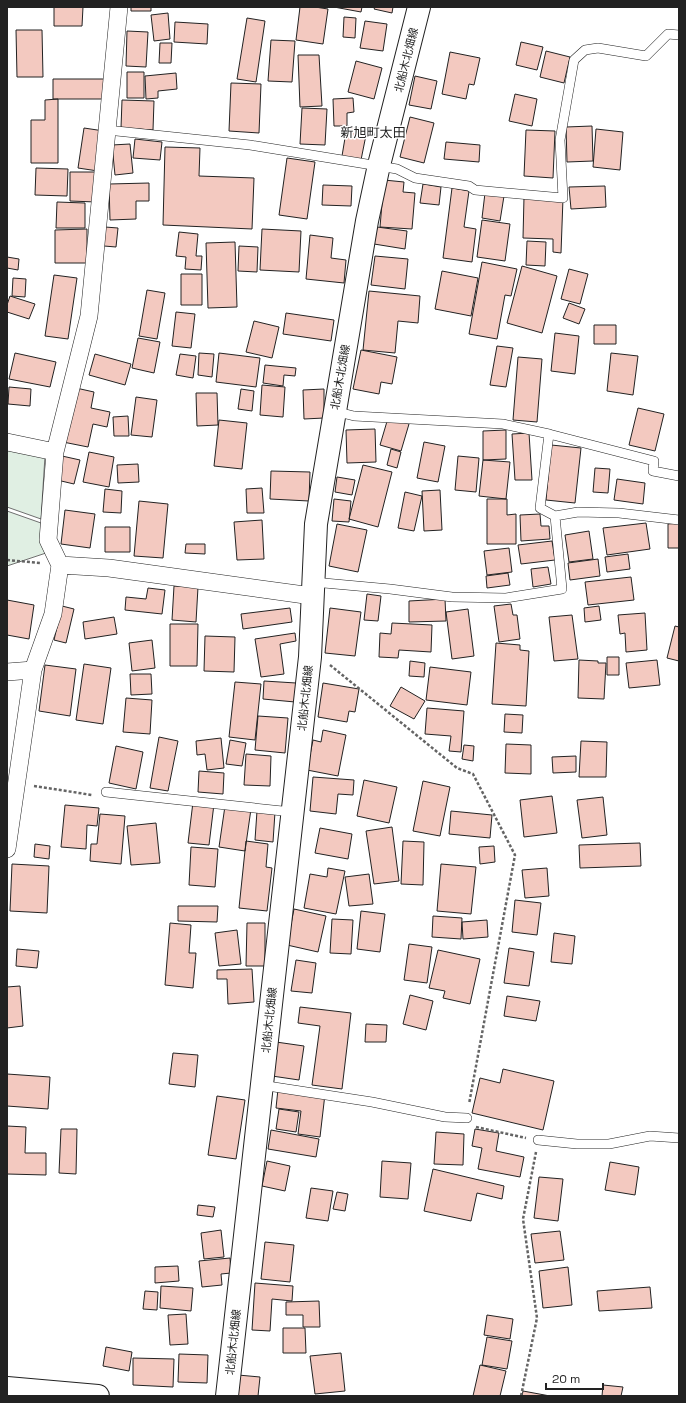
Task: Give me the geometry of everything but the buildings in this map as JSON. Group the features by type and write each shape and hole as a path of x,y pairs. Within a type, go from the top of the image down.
{"main road":[{"name":"北船木北畑線","path":"227,1396 310,657 316,524 367,221 379,165 419,7"},
{"path":"7,1388 98,1396"}],"street":[{"path":"7,849 33,670 53,614 60,565 48,540 55,452 89,316 119,7"},
{"path":"7,442 55,452"},
{"path":"60,565 109,568 313,589"},
{"path":"7,672 33,670"}],"lane":[{"path":"107,130 250,145 379,165 397,169 416,178 469,186 474,190 563,198 560,140 574,60 585,50 598,48 646,56 668,34 679,35"},
{"path":"334,411 354,416 503,424 654,461 653,471 679,476"},
{"path":"548,434 540,508 555,516 578,512 619,512 679,520"},
{"path":"313,589 390,588 452,597 506,598 562,589 555,516"},
{"path":"106,792 292,812"},
{"path":"261,1085 372,1102 445,1117 467,1118"},
{"path":"538,1140 577,1144 609,1144 650,1136 679,1138"}],"path":[{"path":"7,560 60,565"},
{"path":"310,657 324,660 457,768 473,774 515,856 466,1124 538,1140 523,1219 537,1318 521,1396"},
{"path":"16,784 96,796 106,792"}],"green space":[{"path":"7,449 45,456 41,519 7,507"},
{"path":"7,511 41,523 46,553 7,566"}],"district":[{"name":"新旭町太田","path":"373,132"}]}
